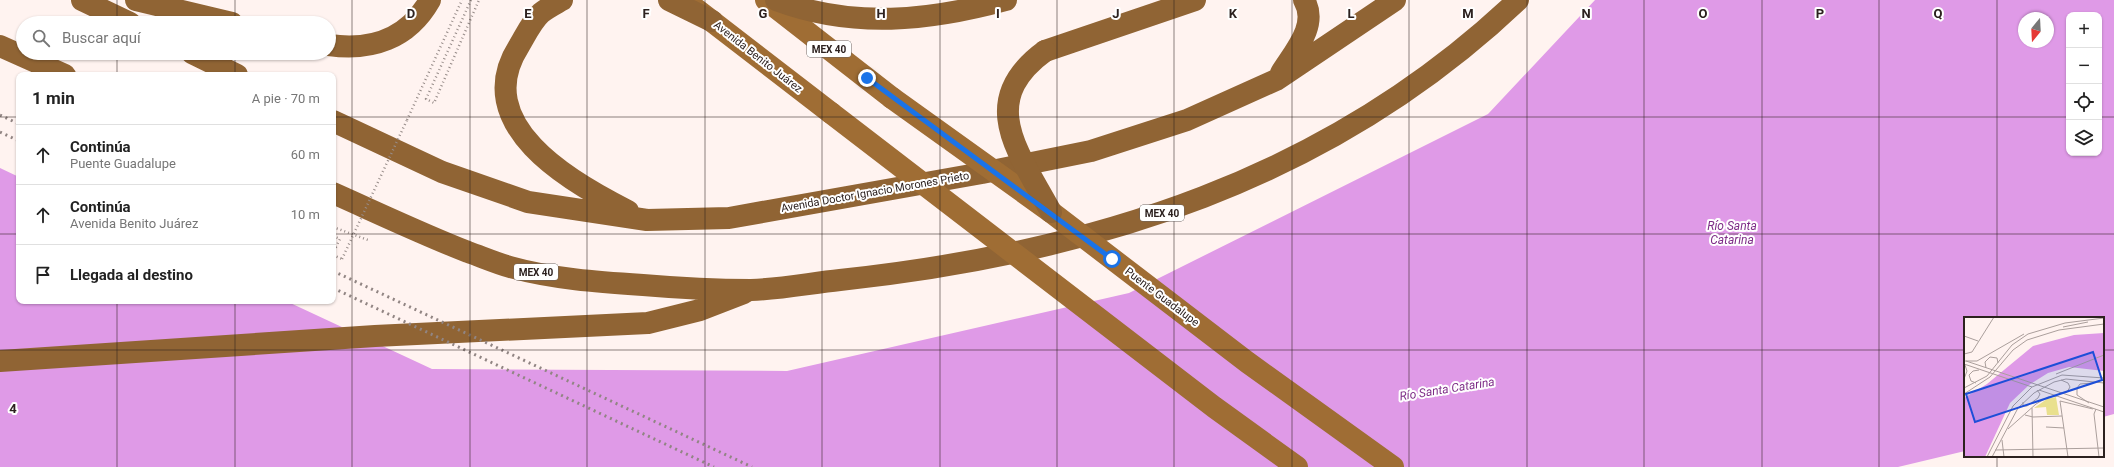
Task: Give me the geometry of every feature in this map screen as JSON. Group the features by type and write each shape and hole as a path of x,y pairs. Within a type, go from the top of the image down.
{"highway":[{"path":"82,0 115,16"},
{"path":"136,0 203,16"},
{"path":"336,46 349,48 378,44 402,31 423,13 430,0"},
{"path":"562,0 541,14 514,54 505,89 510,111 532,147 548,162 590,192 647,220"},
{"path":"669,0 712,21"},
{"path":"776,0 827,15 888,20 963,12 1006,0"},
{"path":"1051,212 1015,145 1008,122 1010,90 1016,78 1024,67 1045,51 1194,0"},
{"path":"1276,80 1303,39 1307,28 1309,16 1304,0"},
{"name":"Avenida Doctor Ignacio Morones Prieto","path":"336,123 442,172 528,202 647,220 729,218 982,173 1091,151 1187,120 1276,80 1395,0"},
{"name":"MEX 40","path":"336,194 448,244 508,267 579,281 666,287 753,290 892,275 1005,255 1086,236 1142,220 1197,201 1251,178 1357,123 1408,89 1457,52 1518,0"},
{"path":"0,46 16,53"},
{"path":"31,60 58,72"},
{"path":"206,60 231,72"},
{"path":"0,361 375,336 648,323 700,310 753,290"}],"main road":[{"name":"Avenida Benito Juárez","path":"685,0 831,114 1214,407 1297,467"},
{"name":"Puente Guadalupe","path":"766,0 892,98 1051,212 1247,362 1393,467"}],"path":[{"path":"336,256 342,258 462,0"},
{"path":"471,0 426,98 434,103 479,0"},
{"path":"336,228 343,231"},
{"path":"336,237 340,239 336,247"}],"water":[{"name":"Río Santa Catarina","path":"1595,0 2114,0 2114,414 2104,417 2104,317 1964,317 1964,451 1898,467 0,467 0,168 16,176 16,304 292,304 432,369 787,371 1129,293 1488,114"}],"railway":[{"path":"0,115 16,123"},
{"path":"0,132 16,140"},
{"path":"336,272 752,467"},
{"path":"336,289 714,467"}],"route":[{"path":"867,78 892,98 1051,212 1112,259"}]}
